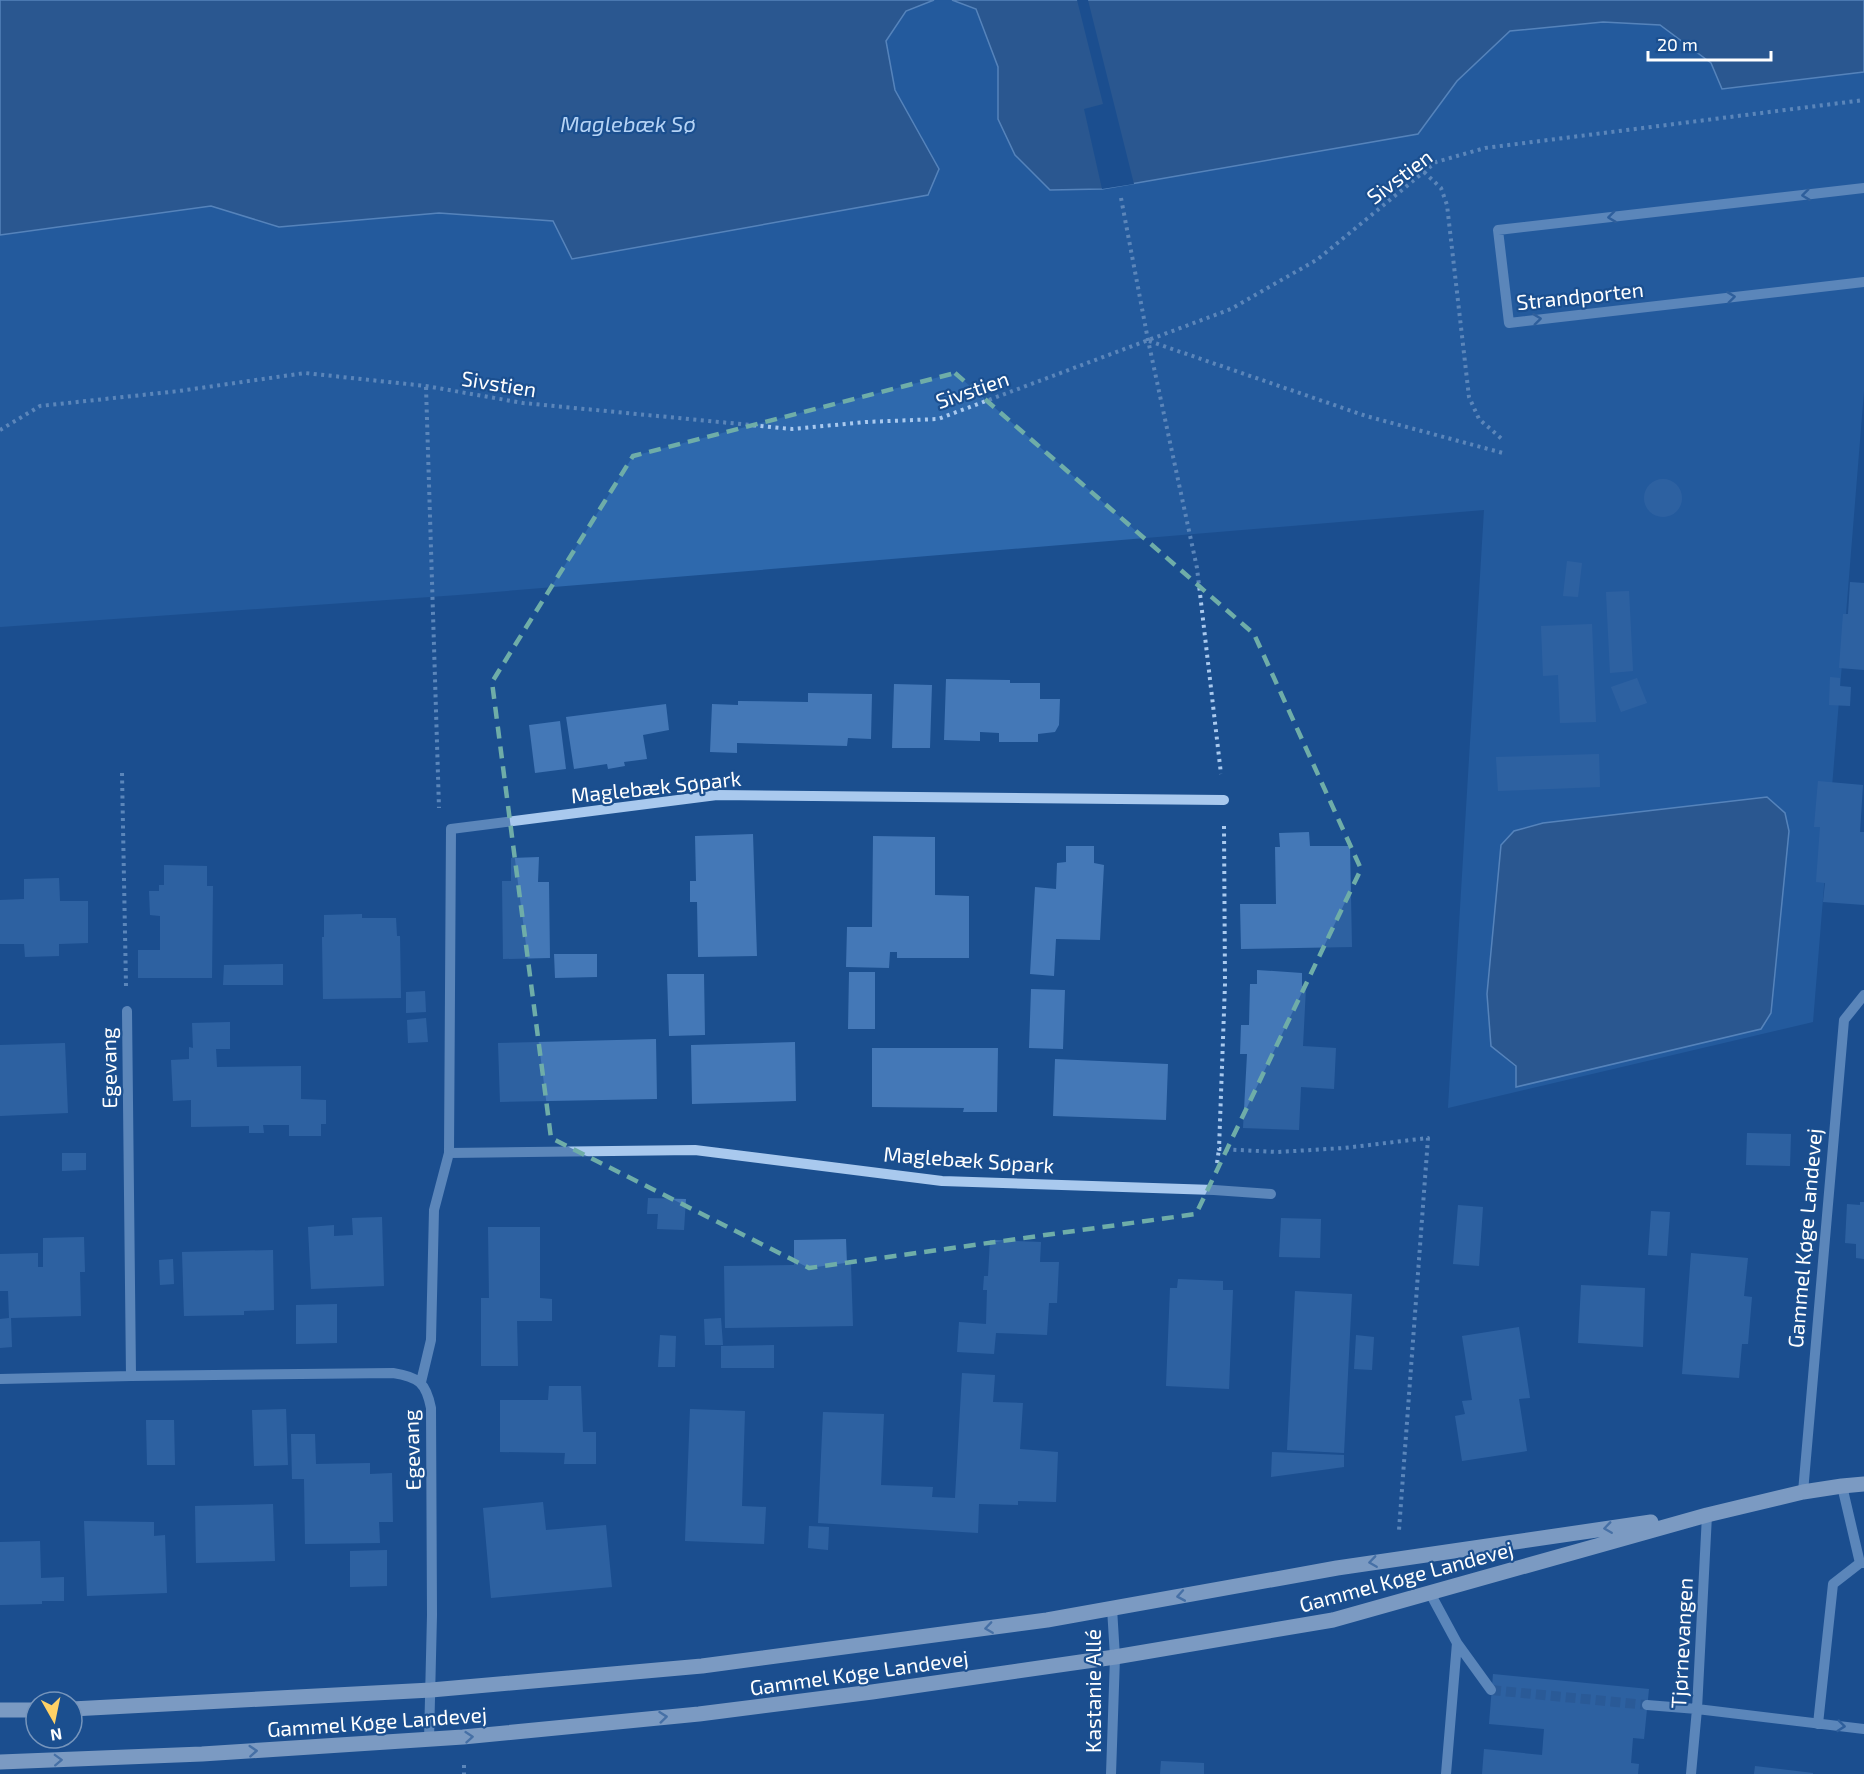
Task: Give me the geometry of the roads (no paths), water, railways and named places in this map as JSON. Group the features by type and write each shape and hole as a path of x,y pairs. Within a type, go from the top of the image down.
{"main road":[{"name":"Gammel Køge Landevej","path":"1842,1486 1864,1475"},
{"name":"Gammel Køge Landevej","path":"0,1762 202,1754 429,1740 745,1708 1115,1657 1333,1620 1707,1515 1803,1492 1864,1484"},
{"name":"Gammel Køge Landevej","path":"84,1708 431,1690 702,1666 1047,1620 1397,1559 1707,1515"},
{"path":"0,1710 24,1710"}],"street":[{"name":"Strandporten","path":"1864,188 1498,230 1509,323 1864,282"},
{"name":"Maglebæk Søpark","path":"1224,800 717,795 451,829 449,1153 695,1150 942,1181 1202,1189 1271,1194"},
{"name":"Gammel Køge Landevej","path":"1803,1492 1844,1020 1864,995"},
{"name":"Egevang","path":"127,1011 131,1376"},
{"path":"421,1382 431,1340 434,1210 449,1153"},
{"name":"Egevang","path":"0,1379 393,1373 408,1375 421,1382 428,1394 430,1408 432,1615 429,1740"},
{"path":"1818,1724 1833,1584 1862,1563 1842,1486"},
{"name":"Tjørnevangen","path":"1691,1774 1697,1709 1707,1515"},
{"path":"1430,1593 1457,1643 1491,1690"},
{"name":"Kastanie Allé","path":"1111,1774 1115,1657 1112,1608"},
{"path":"1446,1774 1457,1643"},
{"path":"1647,1705 1864,1729"}],"water":[{"name":"Maglebæk Sø","path":"0,0 934,0 906,11 886,41 895,90 939,169 928,195 572,259 553,221 439,213 279,227 211,206 0,235"},
{"path":"952,0 1864,0 1864,72 1722,89 1711,63 1660,25 1603,22 1510,31 1457,81 1418,134 1102,189 1050,190 1015,155 998,119 998,67 976,9"},
{"path":"1767,797 1785,813 1789,831 1771,1013 1761,1029 1516,1087 1516,1066 1491,1046 1487,994 1501,845 1514,831 1543,823"}],"tunnel":[{"path":"1491,1690 1647,1705"}]}
